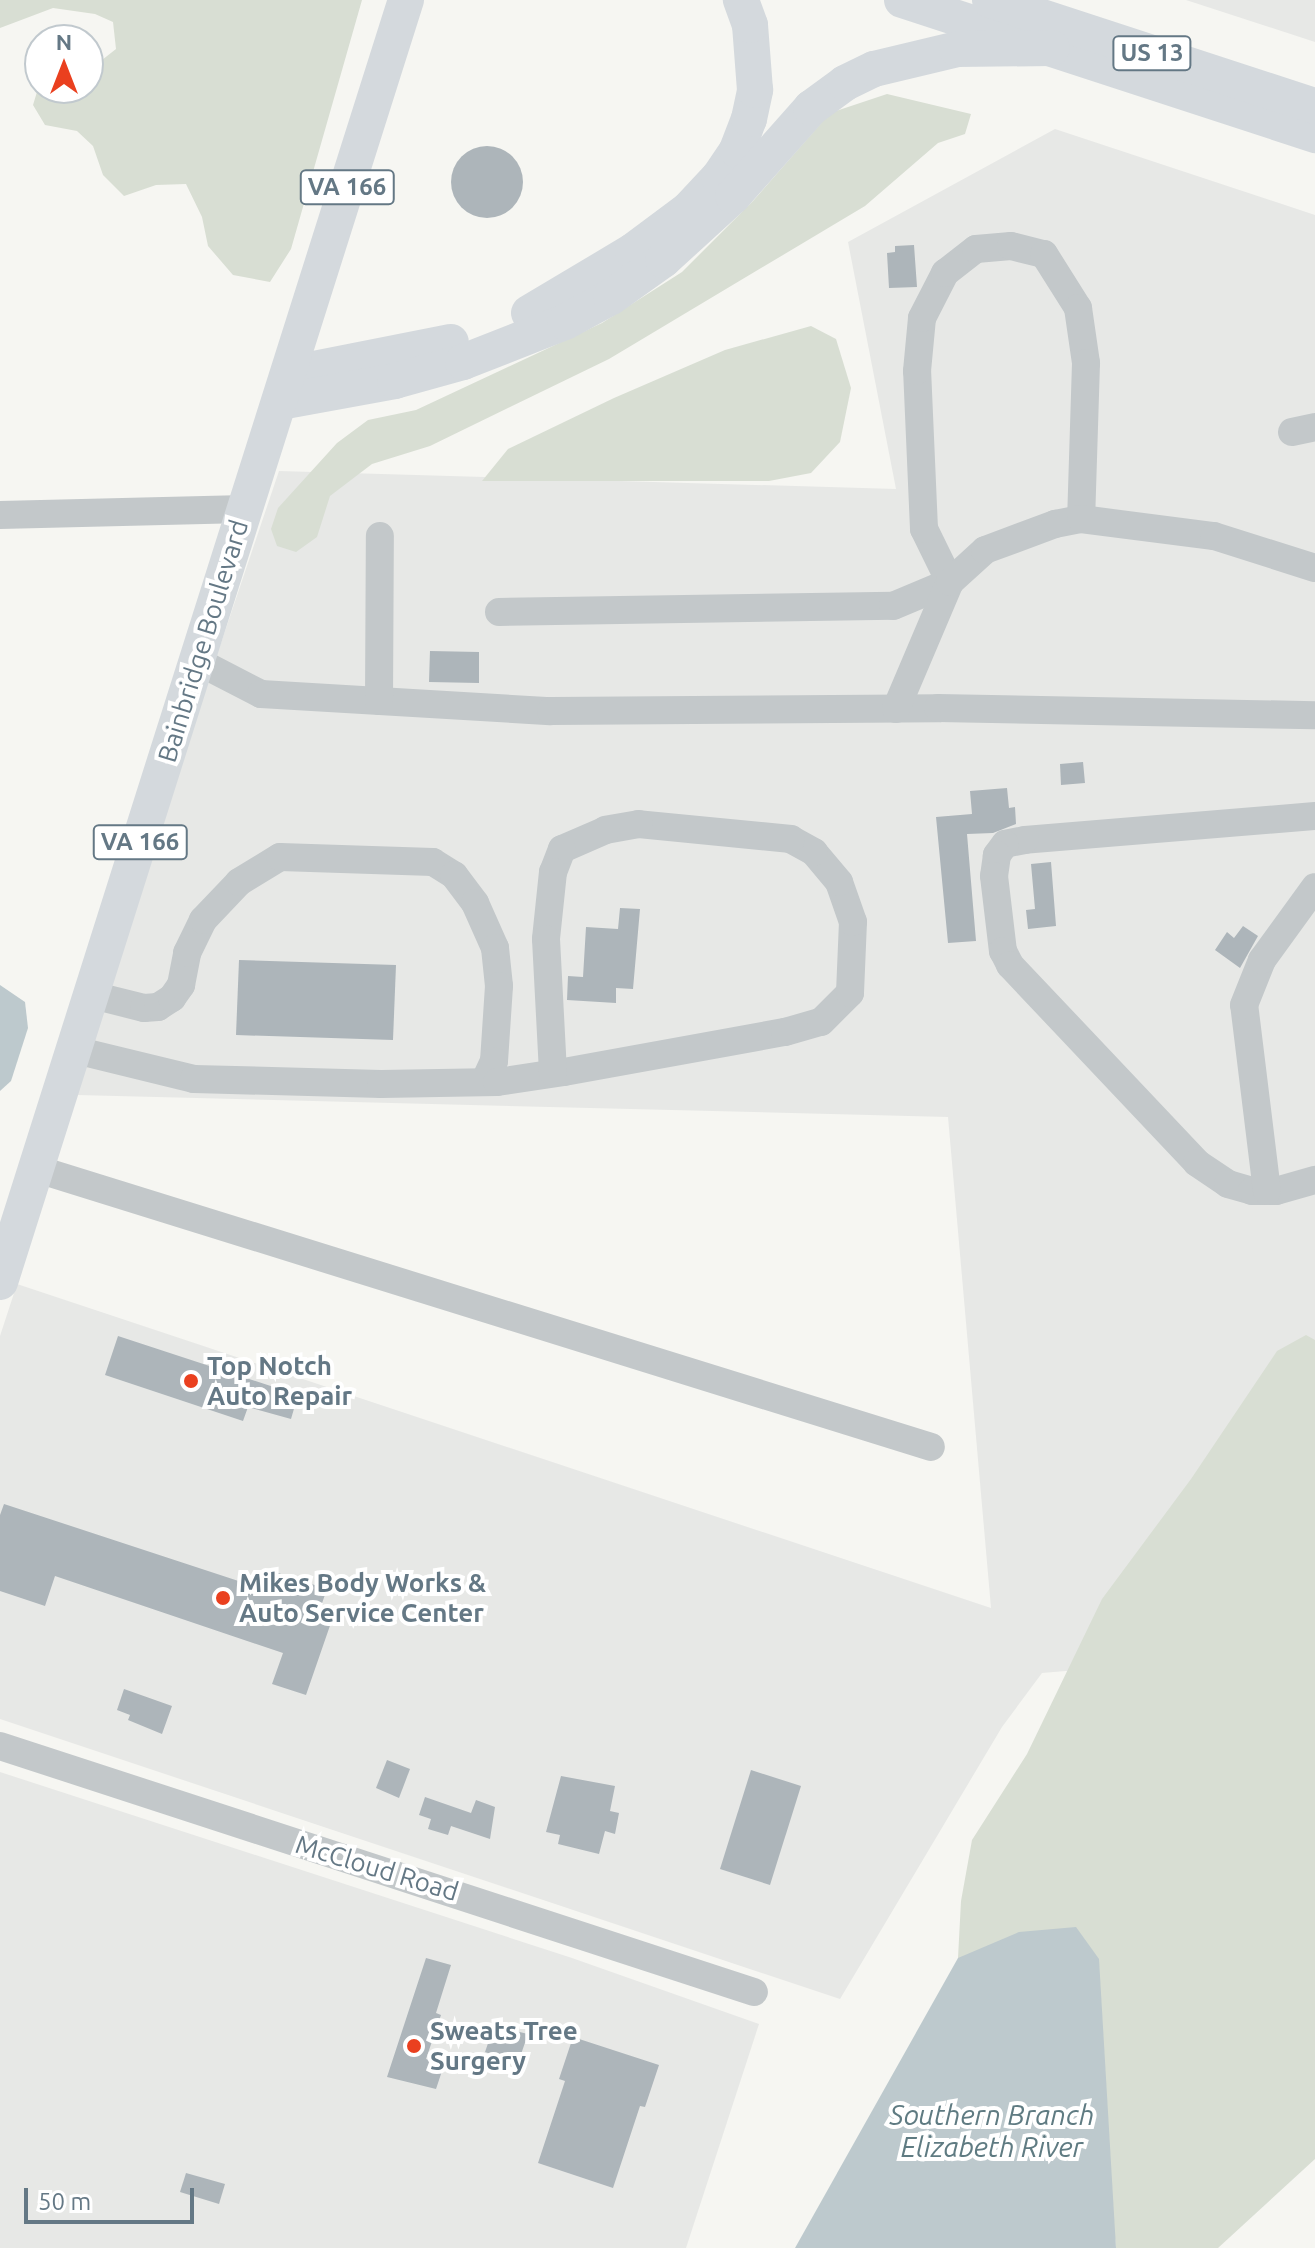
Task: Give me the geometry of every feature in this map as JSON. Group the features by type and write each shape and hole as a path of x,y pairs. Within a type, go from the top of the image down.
{"main road":[{"name":"Bainbridge Boulevard","path":"0,1282 406,0"},
{"path":"284,388 399,353 488,331 545,305 598,274 688,210 719,177 737,150 749,119 756,75 750,25 741,0"},
{"name":"US 13","path":"902,0 1315,135"},
{"name":"US 13","path":"990,0 1315,106"},
{"path":"284,388 395,381 463,362 565,322 611,297 663,260 733,196 811,108 845,83 874,69 957,49 1052,48"}],"street":[{"path":"896,709 950,582 924,529 917,371 922,318 945,273 976,249 1011,246 1044,254 1078,308 1086,363 1081,519"},
{"path":"0,515 245,509"},
{"path":"499,612 893,606 950,582 985,550 1055,524 1081,519 1214,536 1315,568"},
{"path":"379,701 380,536"},
{"path":"197,661 261,694 551,711 896,709 1315,715"},
{"path":"1315,816 1025,840 1005,844 997,855 995,865 1003,951 1010,965 1197,1163 1228,1184 1267,1191 1315,1180"},
{"path":"75,1050 194,1079 381,1084 484,1082 553,1073 785,1032 821,1022 850,993 853,922 839,882 814,852 791,839 639,824 606,830 562,849 553,872 546,939 553,1073"},
{"path":"92,995 144,1008 158,1007 172,998 181,985 187,953 203,920 239,882 280,857 433,862 454,875 475,903 495,948 499,986 494,1061 484,1082"},
{"path":"1267,1191 1244,1005 1262,960 1315,887"},
{"path":"37,1169 931,1447"},
{"name":"McCloud Road","path":"0,1746 754,1992"}],"shaded area":[{"path":"0,0 362,0 291,249 270,282 233,275 208,246 202,217 186,184 156,185 124,196 103,175 93,146 77,131 45,125 33,104 104,104 104,58 116,49 113,22 95,14 53,8 0,28"},
{"path":"1186,0 1315,0 1315,42"},
{"path":"887,94 971,114 965,134 938,143 865,206 609,359 430,446 372,464 330,496 317,537 296,552 277,546 271,529 278,508 337,443 368,420 416,410 602,323 682,272 753,201 830,113"},
{"path":"1055,129 1315,215 1315,1650 1042,1673 1002,1727 840,1999 0,1719 0,1336 17,1284 991,1608 948,1117 77,1095 192,729 279,471 896,489 848,242"},
{"path":"811,326 836,339 851,388 840,442 811,473 769,481 482,481 508,449 614,398 725,350"},
{"path":"1306,1335 1315,1340 1315,2159 1218,2248 1116,2248 1111,2201 958,1958 961,1901 972,1840 1027,1754 1102,1599 1191,1479 1277,1351"},
{"path":"0,1772 572,1958 759,2024 686,2248 0,2248"}],"water":[{"path":"0,985 25,1002 28,1028 11,1081 0,1091"},
{"name":"Southern Branch Elizabeth River","path":"1076,1927 1099,1959 1116,2248 795,2248 958,1958 1019,1932"}],"building":[{"path":"487,146 513,156 523,182 513,208 487,218 461,208 451,182 461,156"},
{"path":"914,245 917,287 889,288 887,253 895,252 895,246"},
{"path":"430,651 479,652 479,683 429,682"},
{"path":"1083,762 1085,783 1061,785 1060,764"},
{"path":"1007,788 1009,808 1015,807 1016,824 993,833 967,834 976,941 948,943 936,817 972,814 970,791"},
{"path":"1051,862 1056,926 1028,929 1026,910 1035,909 1031,864"},
{"path":"620,908 640,909 633,989 616,988 616,1003 567,1000 568,976 583,977 586,927 618,929"},
{"path":"1243,926 1258,936 1240,968 1215,950 1227,932 1234,938"},
{"path":"239,960 396,965 393,1040 236,1035"},
{"name":"Top Notch Auto Repair","path":"118,1336 298,1395 291,1419 248,1407 243,1421 105,1375"},
{"name":"Mikes Body Works & Auto Service Center","path":"4,1504 266,1590 272,1571 327,1589 320,1609 334,1614 306,1695 272,1684 283,1653 55,1576 45,1606 0,1591 0,1515"},
{"path":"124,1689 172,1706 162,1734 128,1720 130,1715 117,1710"},
{"path":"387,1760 410,1769 399,1798 376,1788"},
{"path":"751,1770 801,1786 770,1885 720,1869"},
{"path":"561,1776 615,1786 610,1811 619,1813 615,1834 605,1831 599,1854 558,1844 560,1835 546,1832"},
{"path":"425,1797 471,1813 476,1800 495,1807 490,1839 451,1826 448,1835 428,1829 431,1819 419,1815"},
{"path":"426,1958 451,1965 436,2013 441,2015 426,2059 444,2065 436,2089 387,2077"},
{"path":"494,2026 528,2034 518,2063 485,2052"},
{"path":"573,2037 659,2065 645,2107 640,2106 613,2188 538,2163 565,2081 559,2079"},
{"path":"186,2173 225,2184 219,2204 180,2192"}],"place":[{"name":"Top Notch Auto Repair","path":"191,1381"},
{"name":"Mikes Body Works & Auto Service Center","path":"223,1598"},
{"name":"Sweats Tree Surgery","path":"414,2046"}]}
